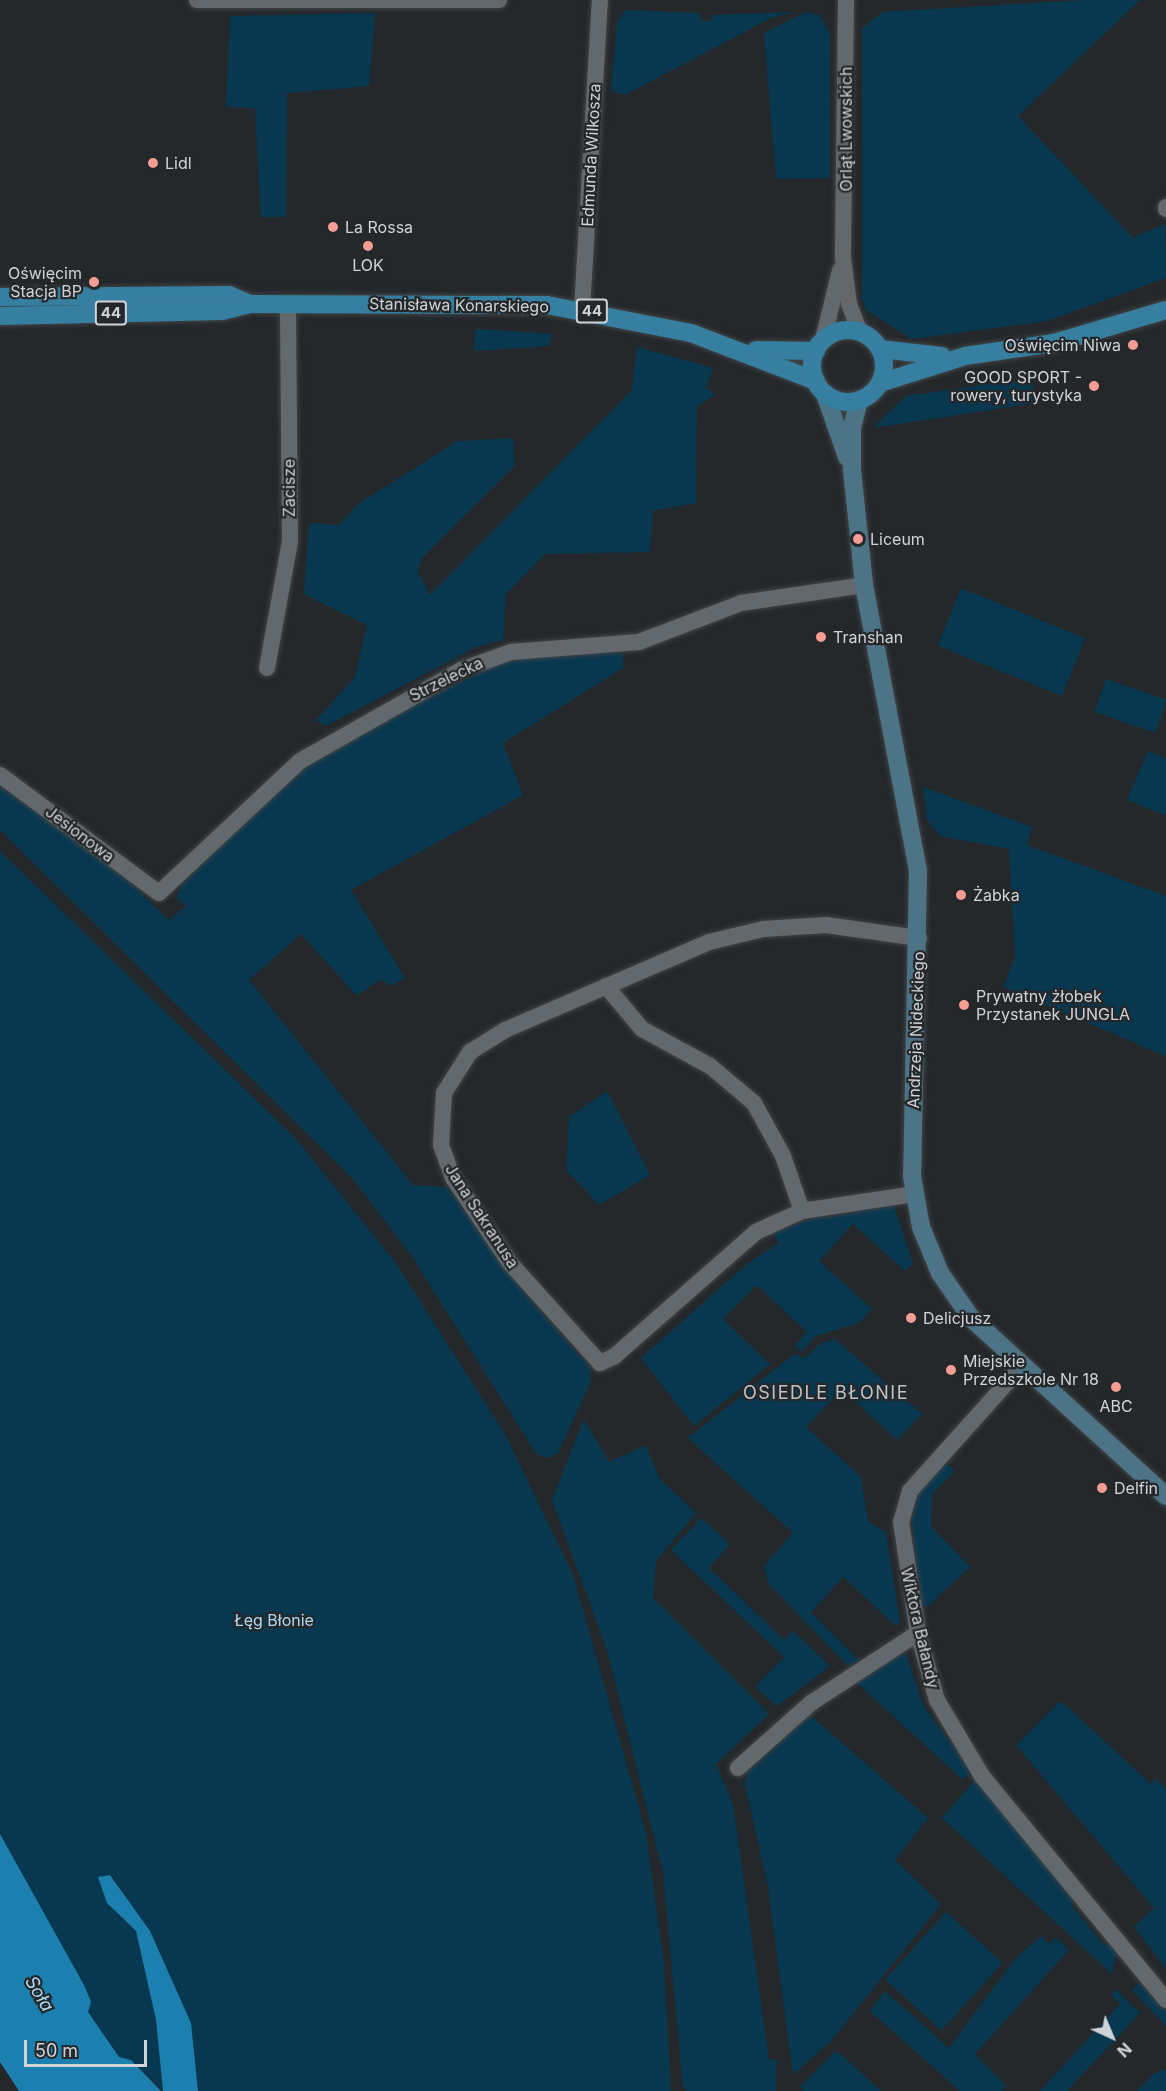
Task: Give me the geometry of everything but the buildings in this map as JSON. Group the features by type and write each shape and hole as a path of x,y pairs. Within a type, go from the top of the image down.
{"main road":[{"name":"Stanisława Konarskiego","path":"0,297 229,296 250,304"},
{"name":"Stanisława Konarskiego","path":"0,316 222,311 250,304 288,306 511,303 582,310 734,347 786,354 819,345 840,331 860,332"},
{"path":"859,400 880,383 965,356 1054,343 1166,310"},
{"path":"860,332 880,350 965,356"},
{"path":"819,345 820,388"},
{"name":"Stanisława Konarskiego","path":"734,347 820,388 859,400"},
{"path":"880,350 880,383"}],"street":[{"path":"197,0 499,0"},
{"name":"Edmunda Wilkosza","path":"582,310 600,0"},
{"name":"Orląt Lwowskich","path":"846,0 843,258 849,304 860,332"},
{"name":"Orląt Lwowskich","path":"819,345 843,258"},
{"name":"Zacisze","path":"267,668 290,541 288,306"},
{"name":"Andrzeja Nideckiego","path":"820,388 852,470"},
{"name":"Andrzeja Nideckiego","path":"859,400 852,428 852,470 864,585 916,842 919,938 914,1194 926,1242 952,1294 1022,1366 1166,1496"},
{"name":"Strzelecka","path":"159,893 300,761 461,670 511,652 639,642 741,603 864,585"},
{"name":"Jesionowa","path":"0,775 159,893"},
{"name":"Jana Sakranusa","path":"802,1211 756,1232 605,1363 510,1263 446,1161 440,1128 444,1093 458,1065 482,1043 709,942 763,929 826,925 919,938"},
{"path":"606,986 642,1029 710,1066 754,1103 783,1156 802,1211 914,1194"},
{"name":"Wiktora Bałandy","path":"1022,1366 910,1491 901,1522 918,1633 937,1700 982,1776 1166,2000"},
{"path":"738,1768 811,1703 918,1633"}],"green space":[{"path":"1083,0 1140,0 1018,116 1133,238 1165,224 1166,278 1047,321 912,339 866,310 862,299 862,28 883,12"},
{"path":"626,10 699,13 701,20 712,21 713,15 796,12 771,18 625,95 611,91 617,22"},
{"path":"806,12 819,15 830,33 830,178 776,179 764,33"},
{"path":"375,13 369,86 287,93 286,217 261,217 255,108 226,107 230,16"},
{"path":"476,329 552,334 549,346 474,351"},
{"path":"637,347 713,368 706,387 715,395 697,406 696,503 653,511 650,552 545,554 506,594 503,640 476,647 326,726 316,720 355,677 367,625 304,594 309,523 339,525 358,504 458,441 513,438 515,466 421,559 418,572 430,595 632,390"},
{"path":"1032,378 1036,403 873,428 906,396"},
{"path":"961,588 1085,638 1062,696 938,645"},
{"path":"612,649 623,655 623,668 503,743 523,795 351,890 405,978 390,986 381,979 357,996 301,934 249,980 413,1185 447,1187 521,1289 590,1368 591,1381 558,1453 549,1458 537,1455 409,1252 352,1178 0,830 0,786 119,873 169,920 186,906 177,898 181,886 290,777 329,747 504,661"},
{"path":"1106,679 1166,700 1155,733 1095,712"},
{"path":"1148,751 1166,758 1166,815 1127,800"},
{"path":"923,787 1032,827 1027,845 1166,896 1166,1056 1003,987 1015,958 1009,849 940,836 927,820"},
{"name":"Łęg Błonie","path":"0,851 296,1139 395,1262 505,1434 573,1575 646,1833 664,1964 671,2091 198,2091 191,2023 150,1931 111,1875 99,1878 118,1915 136,1931 156,2020 163,2091 131,2060 119,2057 88,2012 84,1985 0,1834"},
{"path":"607,1091 650,1175 599,1205 566,1170 569,1117"},
{"path":"894,1206 913,1264 905,1271 853,1224 819,1261 872,1309 859,1323 816,1336 801,1352 795,1345 807,1332 757,1285 723,1319 770,1364 694,1426 641,1358 747,1264 779,1243 773,1233 804,1221"},
{"path":"835,1339 922,1414 897,1440 842,1389 806,1427 861,1477 868,1521 886,1533 900,1621 896,1626 843,1577 811,1613 859,1660 848,1666 769,1584 764,1566 793,1533 688,1438 794,1354 806,1358 819,1344"},
{"path":"584,1419 609,1462 646,1445 659,1478 696,1513 656,1561 653,1598 769,1714 716,1764 733,1804 769,2060 777,2059 776,2091 686,2091 683,2086 663,1873 607,1650 552,1500"},
{"path":"944,1461 955,1471 932,1494 931,1526 970,1567 927,1607 920,1604 912,1520 918,1495"},
{"path":"701,1518 730,1544 709,1568 784,1640 793,1631 830,1666 777,1706 755,1687 784,1657 671,1550"},
{"path":"906,1653 923,1705 971,1771 963,1780 856,1682 884,1658"},
{"path":"1061,1701 1151,1784 1155,1778 1166,1789 1166,1968 1134,1927 1154,1908 1016,1745"},
{"path":"810,1715 928,1818 895,1860 941,1904 831,2041 793,2075 768,1887 745,1784 748,1772"},
{"path":"977,1778 1074,1898 1072,1906 1104,1945 1110,1942 1117,1952 1112,1974 942,1818"},
{"path":"946,1912 1002,1963 942,2030 885,1980"},
{"path":"1041,1936 1050,1944 1056,1937 1069,1950 975,2054 1006,2086 1002,2091 960,2091 870,2011 885,1991 949,2048 1014,1960"},
{"path":"1139,1982 1166,2011 1166,2026 1132,1990"},
{"path":"1116,1990 1140,2013 1067,2091 1040,2091 1120,2004 1111,1995"},
{"path":"835,2051 881,2091 804,2091 800,2087"},
{"path":"1166,2069 1166,2091 1137,2091 1152,2075"}],"water":[{"name":"Soła","path":"0,1834 84,1985 91,2002 88,2012 119,2057 131,2060 161,2091 19,2091 0,2062"},
{"path":"110,1875 150,1931 191,2023 198,2091 163,2091 156,2020 136,1931 107,1903 98,1877"}],"place":[{"name":"Lidl","path":"153,163"},
{"name":"La Rossa","path":"333,227"},
{"name":"LOK","path":"368,246"},
{"name":"Oświęcim Stacja BP","path":"94,282"},
{"name":"Oświęcim Niwa","path":"1133,345"},
{"name":"GOOD SPORT - rowery, turystyka","path":"1094,386"},
{"name":"Liceum","path":"858,539"},
{"name":"Transhan","path":"821,637"},
{"name":"Żabka","path":"961,895"},
{"name":"Prywatny żłobek Przystanek JUNGLA","path":"964,1005"},
{"name":"Delicjusz","path":"911,1318"},
{"name":"Miejskie Przedszkole Nr 18","path":"951,1370"},
{"name":"ABC","path":"1116,1387"},
{"name":"Delfin","path":"1102,1488"}],"district":[{"name":"OSIEDLE BŁONIE","path":"826,1393"}]}
